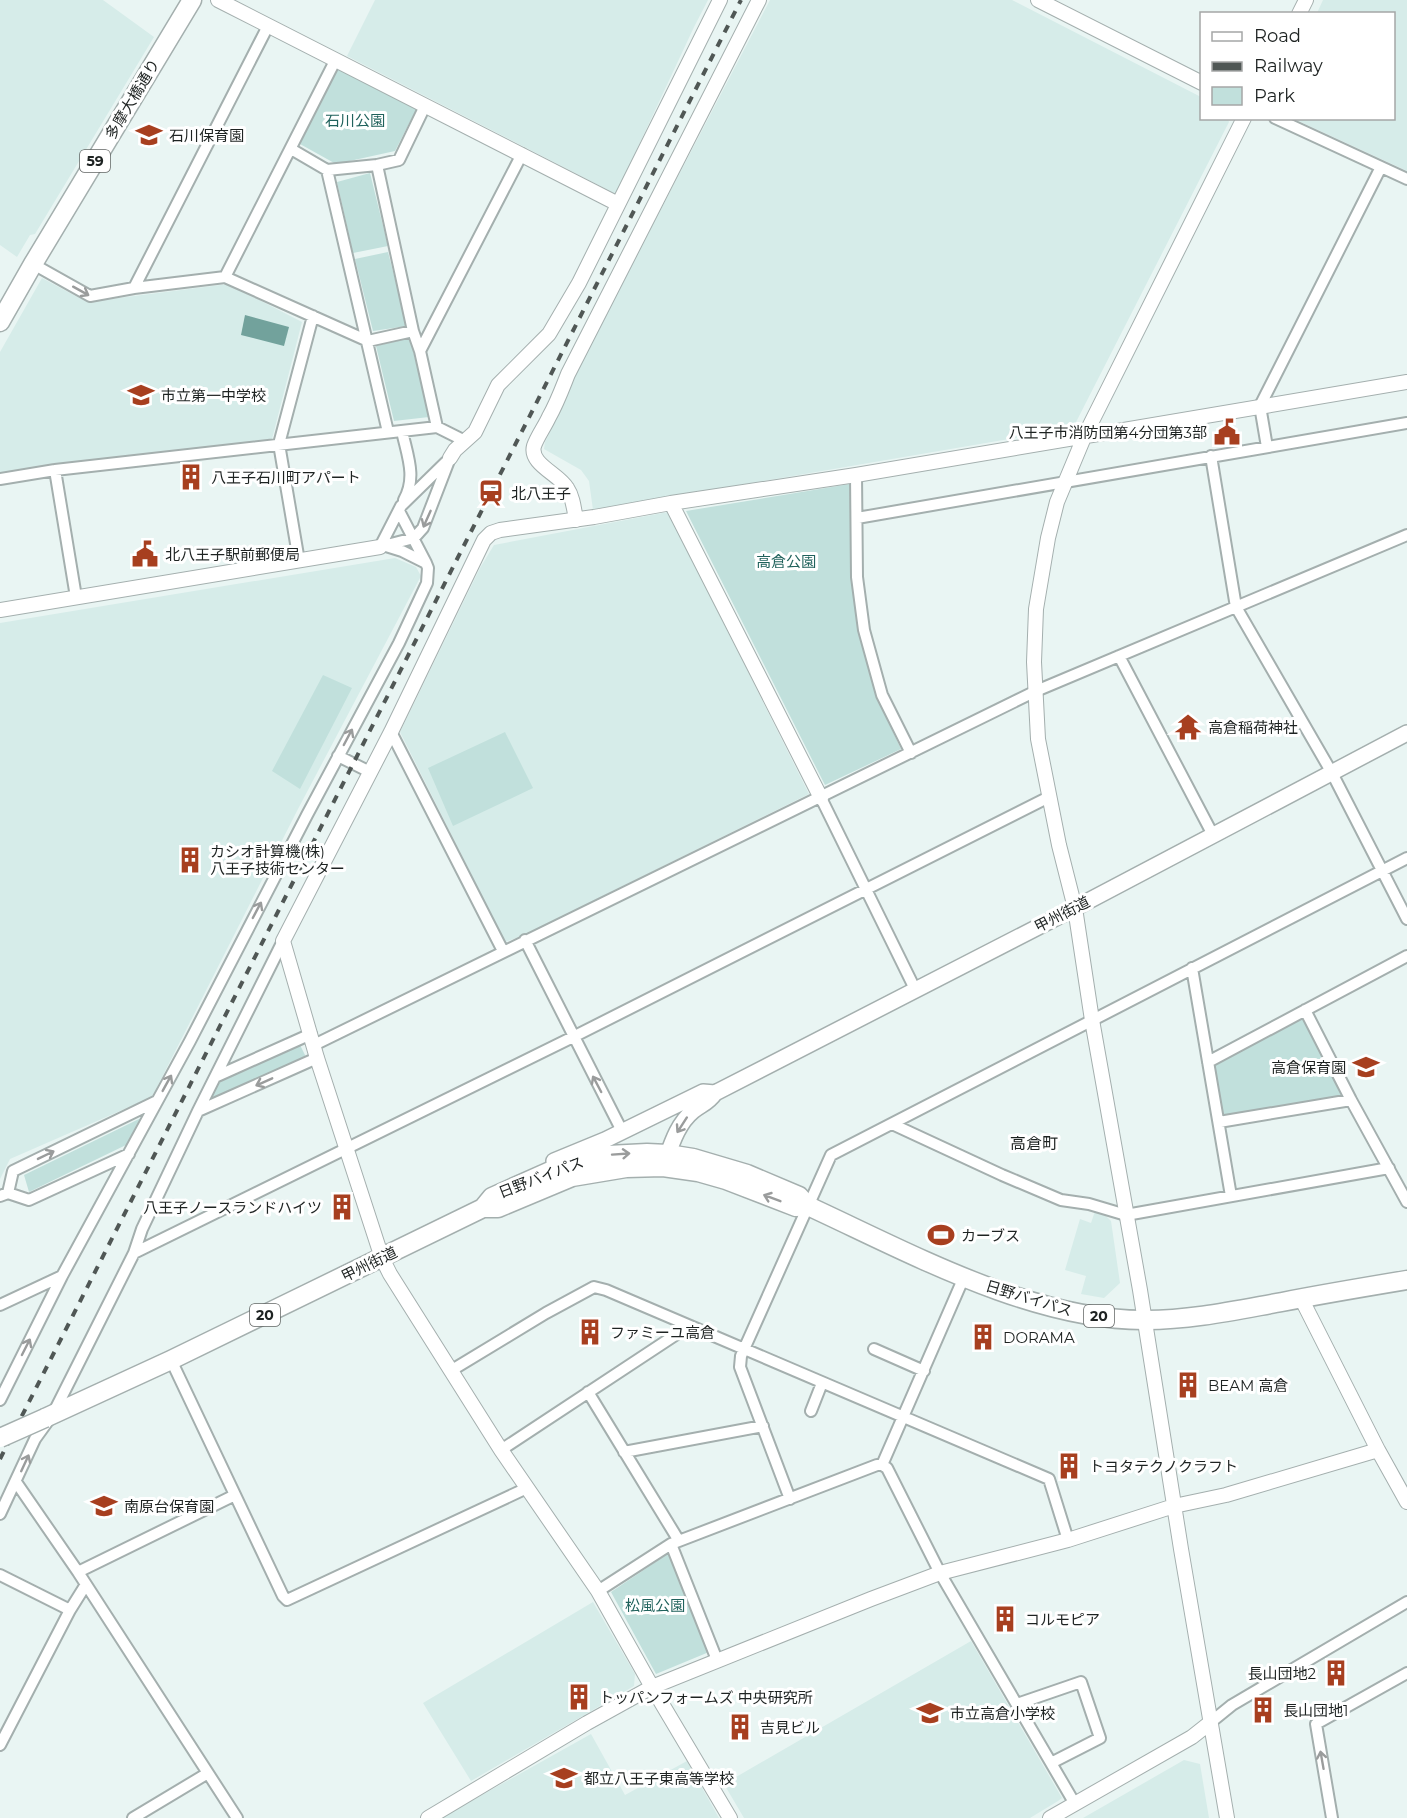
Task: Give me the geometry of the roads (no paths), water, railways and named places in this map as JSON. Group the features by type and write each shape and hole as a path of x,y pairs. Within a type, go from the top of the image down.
{"main road":[{"name":"多摩大橋通り","path":"0,322 192,0"},
{"name":"甲州街道","path":"0,1438 171,1360 483,1208 498,1208 572,1177 666,1161 684,1120 694,1110 709,1101 715,1093 1075,908 1407,733"},
{"name":"甲州街道","path":"506,1190 513,1182 560,1158 605,1140 703,1092 715,1093"},
{"name":"日野バイパス","path":"483,1208 492,1197 566,1164 626,1154 666,1161 693,1158 747,1174 799,1196 808,1206 964,1277 1067,1311 1092,1316 1144,1320 1183,1319 1407,1280"}],"street":[{"path":"218,0 618,204"},
{"path":"400,509 475,432 498,384 549,334 579,283 720,0"},
{"path":"576,520 570,493 566,486 560,478 539,463 534,456 534,447 557,403 568,374 759,0"},
{"path":"1038,0 1200,82"},
{"path":"134,288 268,26"},
{"path":"225,277 335,61"},
{"path":"291,149 327,170 377,165 399,160 425,106"},
{"path":"1227,1818 1075,908 1038,739 1034,662 1036,609 1048,538 1057,502 1085,435 1243,120"},
{"path":"1279,120 1407,179"},
{"path":"420,351 522,154"},
{"path":"377,165 413,331 420,351 437,427"},
{"path":"1267,447 1260,406 1381,167"},
{"path":"327,170 388,432"},
{"path":"33,264 90,296 225,277 368,341 413,331"},
{"path":"299,561 279,444 313,316"},
{"path":"0,1514 35,1439 134,1253 142,1229 198,1111 391,732 484,540 490,533 856,475 1407,381"},
{"path":"857,518 1407,423"},
{"path":"0,479 55,470 437,427 465,441"},
{"path":"383,546 411,484 402,431"},
{"path":"1211,456 1236,607 1332,773 1407,920"},
{"path":"408,457 417,476 435,500"},
{"path":"0,610 299,561 414,538 423,528 450,458"},
{"path":"55,470 76,597"},
{"path":"856,475 857,577 864,630 882,694 911,753"},
{"path":"672,503 915,989"},
{"path":"0,1400 62,1276 190,1041 399,643 427,583 428,568 414,538 407,529 400,509"},
{"path":"198,1111 314,1046 503,951 1036,691 1407,535"},
{"path":"383,546 402,551 426,563"},
{"path":"1119,656 1213,835"},
{"path":"391,732 503,951"},
{"path":"338,756 370,772"},
{"path":"134,1253 573,1037 1049,797"},
{"path":"790,1499 740,1367 741,1356 831,1155 1407,858"},
{"path":"525,940 622,1131"},
{"path":"283,941 346,1148 382,1258 390,1274 501,1450 598,1591 729,1818"},
{"path":"1208,1062 1407,956"},
{"path":"1192,968 1231,1196"},
{"path":"1305,1010 1407,1202"},
{"path":"215,1077 314,1046"},
{"path":"1219,1122 1351,1100"},
{"path":"129,1154 29,1200 4,1195 14,1171 157,1101"},
{"path":"892,1124 1061,1200 1089,1203 1126,1215 1389,1168"},
{"path":"0,1305 62,1276"},
{"path":"882,1465 964,1277"},
{"path":"452,1370 594,1287 606,1290 1049,1479 1068,1540"},
{"path":"1301,1299 1407,1502"},
{"path":"501,1450 688,1326"},
{"path":"874,1349 924,1371"},
{"path":"171,1360 283,1596 287,1600 527,1488"},
{"path":"811,1411 822,1383"},
{"path":"588,1392 675,1543 717,1660"},
{"path":"624,1452 764,1426"},
{"path":"428,1818 587,1723 652,1688 940,1572 1068,1540 1174,1506 1226,1495 1378,1450"},
{"path":"598,1591 675,1543 882,1465 887,1468 940,1572 1075,1804"},
{"path":"16,1482 78,1572 237,1818"},
{"path":"78,1572 235,1495"},
{"path":"0,1575 70,1610"},
{"path":"0,1744 70,1610 86,1586"},
{"path":"1050,1818 1192,1737 1232,1705 1407,1602"},
{"path":"1332,1818 1316,1724 1407,1673"},
{"path":"1017,1704 1081,1682 1100,1738 1051,1763"},
{"path":"132,1818 208,1773"}],"railway":[{"path":"0,1459 741,0"}],"place":[{"name":"石川保育園","path":"149,135"},
{"name":"市立第一中学校","path":"141,395"},
{"name":"八王子市消防団第4分団第3部","path":"1227,432"},
{"name":"八王子石川町アパート","path":"191,477"},
{"name":"北八王子","path":"491,493"},
{"name":"北八王子駅前郵便局","path":"145,554"},
{"name":"高倉稲荷神社","path":"1188,727"},
{"name":"カシオ計算機(株) 八王子技術センター","path":"190,860"},
{"name":"高倉保育園","path":"1366,1067"},
{"name":"八王子ノースランドハイツ","path":"342,1207"},
{"name":"カーブス","path":"941,1235"},
{"name":"ファミーユ高倉","path":"590,1332"},
{"name":"DORAMA","path":"983,1337"},
{"name":"BEAM 高倉","path":"1188,1385"},
{"name":"トヨタテクノクラフト","path":"1069,1466"},
{"name":"南原台保育園","path":"104,1506"},
{"name":"コルモピア","path":"1005,1619"},
{"name":"長山団地2","path":"1336,1673"},
{"name":"トッパンフォームズ 中央研究所","path":"579,1697"},
{"name":"長山団地1","path":"1263,1710"},
{"name":"市立高倉小学校","path":"930,1713"},
{"name":"吉見ビル","path":"740,1727"},
{"name":"都立八王子東高等学校","path":"564,1778"}],"district":[{"name":"高倉町","path":"1034,1143"}],"park label":[{"name":"石川公園","path":"355,120"},
{"name":"高倉公園","path":"786,561"},
{"name":"松風公園","path":"655,1605"}]}
